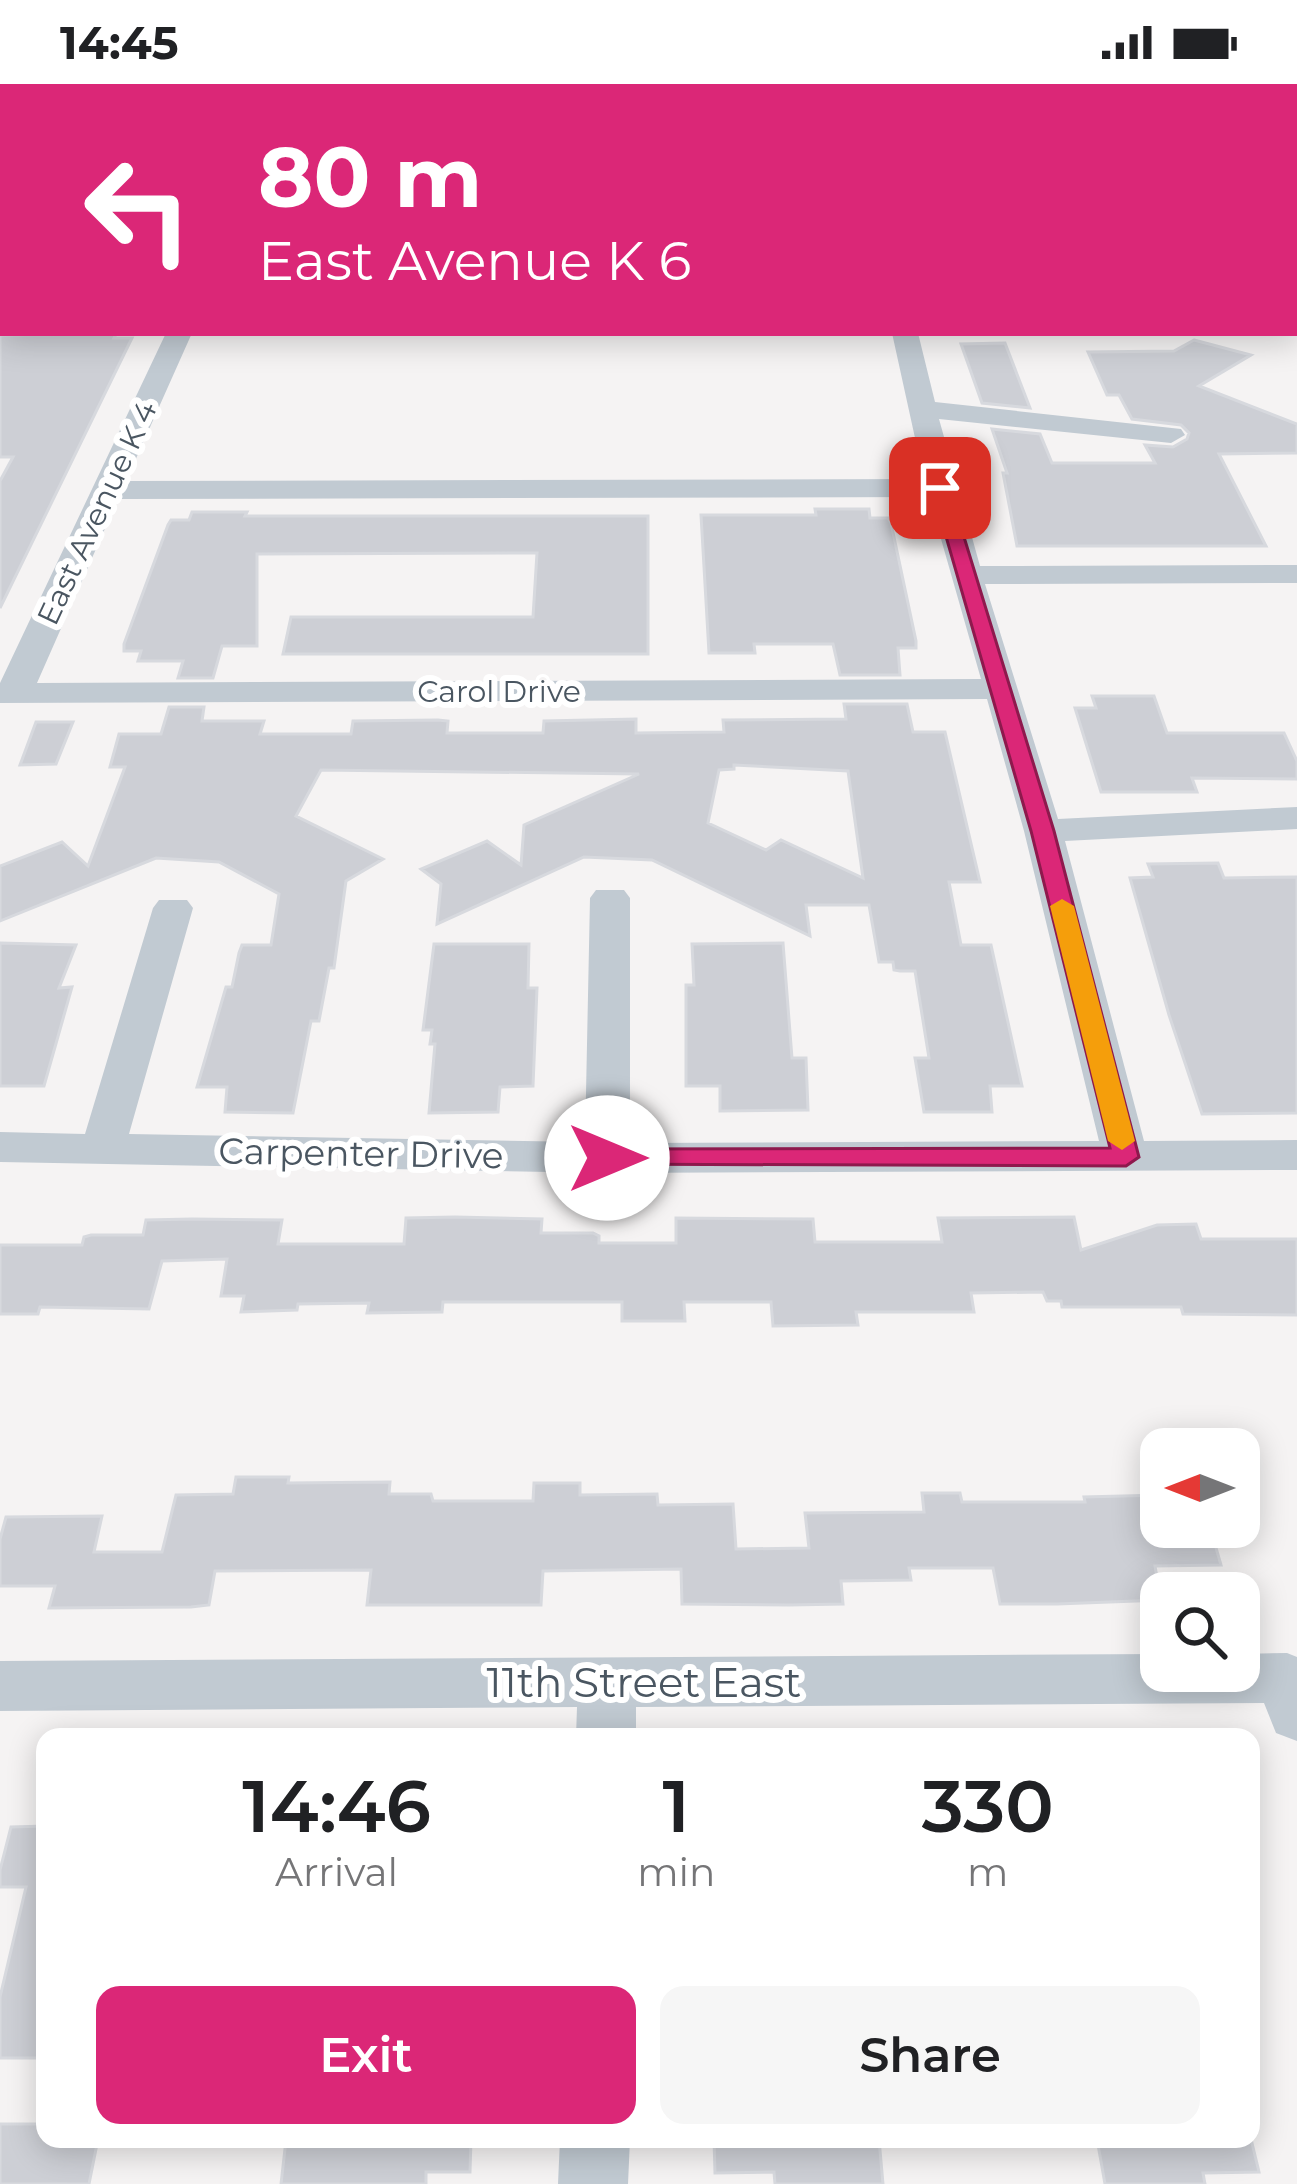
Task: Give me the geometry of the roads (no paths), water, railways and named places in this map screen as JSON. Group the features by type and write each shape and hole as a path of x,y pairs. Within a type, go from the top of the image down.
{"street":[{"name":"East Avenue K 4","path":"7,693 178,336"},
{"path":"906,336 940,488 1043,831 1126,1157"},
{"path":"922,409 1171,435"},
{"path":"107,490 940,488"},
{"path":"966,575 1297,574"},
{"name":"Carol Drive","path":"7,693 999,689"},
{"path":"1043,831 1297,818"},
{"path":"607,1158 610,898"},
{"path":"103,1148 173,908"},
{"name":"Carpenter Drive","path":"0,1147 607,1158 1297,1155"},
{"name":"11th Street East","path":"0,1686 607,1710 1292,1696"},
{"path":"593,2184 595,2148"}]}
